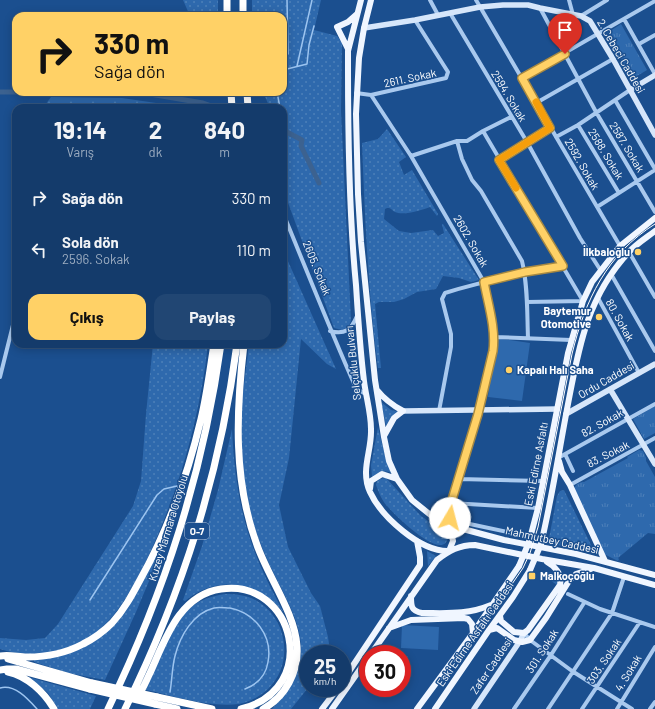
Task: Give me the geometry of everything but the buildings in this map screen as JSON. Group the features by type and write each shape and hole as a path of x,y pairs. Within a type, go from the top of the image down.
{"highway":[{"path":"227,0 227,12"},
{"path":"243,0 243,12"},
{"path":"0,656 40,656 58,654 75,648 87,642 104,630 127,604 154,552 186,472 202,417 213,348"},
{"name":"Kuzey Marmara Otoyolu","path":"106,709 111,702 144,630 181,529 207,427 220,348"},
{"name":"O-7","path":"126,709 157,640 178,588 199,524 214,471 224,425 236,348"},
{"path":"244,348 239,389 237,430 238,458 243,494 254,538 264,564 289,614 297,646 295,666 289,684 277,699 263,709"},
{"path":"126,709 139,695 181,612 189,604 205,594 228,588 247,591 258,596 269,604 284,622 290,641 290,660 284,677 279,685 272,694 262,701 241,709"},
{"path":"0,659 10,659 91,686"},
{"path":"0,671 16,669 156,700 212,709"},
{"path":"0,671 17,675 29,682 45,696 54,709"},
{"path":"156,700 176,709"}],"main road":[{"name":"Selçuklu Bulvarı","path":"361,0 348,51 348,134 352,236 358,314 371,430 365,467 366,479 370,492 387,517 417,541 435,550 448,551"},
{"name":"Selçuklu Bulvarı","path":"372,0 364,28 359,58 356,93 358,194 361,242 376,389 389,461 397,478 412,500 444,524"},
{"path":"348,51 346,42 337,27 348,22 357,14"},
{"name":"Eski Edirne Asfaltı","path":"417,709 473,633 518,566 530,540 538,508 571,340 592,282 620,246 655,218"},
{"name":"Eski Edirne Asfaltı","path":"530,570 541,544 566,414 582,338 590,311 611,274 629,252 655,231"},
{"path":"376,389 390,404 403,410 389,425 384,437"},
{"path":"558,458 560,466 605,561"},
{"path":"370,492 371,481 376,477 382,474 397,478"},
{"path":"377,645 436,560 452,546 453,537 451,531 444,524"},
{"name":"Mahmutbey Caddesi","path":"444,524 460,530 576,554 655,575"},
{"path":"351,669 420,566 417,541"},
{"name":"Mahmutbey Caddesi","path":"448,551 466,545 475,545 542,560 594,568 655,585"},
{"path":"500,616 501,621 514,632 524,633 528,630 560,585 561,579 555,568 542,560"},
{"path":"489,630 497,628 514,640 520,642 530,640 537,632 569,581 576,574 584,570 594,568"},
{"name":"Eski Edirne Asfaltı Caddesi","path":"435,709 530,570"},
{"path":"411,596 411,606 413,610 422,613 461,613 479,610 491,605"},
{"path":"389,628 411,620 464,618 468,619 472,624 473,633"},
{"path":"332,709 359,671"},
{"path":"322,709 331,697"}],"street":[{"path":"430,0 438,15"},
{"name":"2592. Sokak","path":"476,0 620,246"},
{"path":"569,0 573,15"},
{"path":"581,16 607,0"},
{"path":"522,78 655,1"},
{"name":"2. Cebeci Caddesi","path":"364,28 415,20 480,7 527,2 540,8 581,16 590,21 655,135"},
{"name":"2587. Sokak","path":"540,8 596,112 655,212"},
{"name":"2594. Sokak","path":"450,12 527,142 580,238 601,270"},
{"path":"556,137 578,125 655,75 624,19"},
{"name":"2611. Sokak","path":"356,93 371,95 442,80 448,76 448,72 415,20"},
{"path":"639,44 655,35"},
{"path":"536,103 613,60"},
{"name":"2602. Sokak","path":"371,95 411,156 484,282 494,337 493,351 479,410 451,503"},
{"path":"597,207 655,170 615,100"},
{"path":"411,156 457,142 467,141 511,117"},
{"name":"2588. Sokak","path":"578,125 619,193"},
{"path":"499,160 550,128"},
{"path":"483,131 584,302"},
{"path":"457,142 468,172 522,261 525,272 528,338"},
{"name":"2605. Sokak","path":"287,222 330,331 356,388 366,394"},
{"path":"629,252 655,297"},
{"path":"439,411 451,347 451,334 442,299 445,293 525,272 563,266"},
{"path":"611,274 655,351"},
{"name":"80. Sokak","path":"597,297 639,373"},
{"path":"527,302 584,302"},
{"path":"330,331 337,333 349,329 354,323 358,314"},
{"path":"0,377 12,328"},
{"path":"494,337 571,340"},
{"name":"Ordu Caddesi","path":"566,414 655,364"},
{"path":"610,389 655,464"},
{"name":"82. Sokak","path":"558,458 655,404"},
{"path":"403,410 557,410"},
{"name":"83. Sokak","path":"570,485 655,438"},
{"path":"565,454 573,471"},
{"path":"459,479 543,481"},
{"path":"530,540 450,518 449,513 451,503 538,508"},
{"path":"548,709 612,613 624,577"},
{"path":"568,594 584,603 655,627"},
{"name":"301. Sokak","path":"514,709 584,603"},
{"name":"303. Sokak","path":"582,709 640,622"},
{"path":"524,633 530,640 572,671 632,709"},
{"name":"Zafer Caddesi","path":"474,709 520,642 524,633"},
{"name":"4. Sokak","path":"617,709 655,647"},
{"path":"650,709 655,702"}],"green space":[{"path":"183,0 218,0 218,12 188,12"},
{"path":"252,0 321,0 314,30 337,36 342,43 341,111 351,321 348,327 342,330 334,328 287,200 287,104 268,104 265,96 287,96 287,12 252,12"},
{"path":"621,24 647,70 632,79 607,33"},
{"path":"51,97 122,98 163,104 46,104"},
{"path":"387,129 406,157 399,162 404,175 412,170 438,214 437,216 430,207 403,213 398,213 387,208 385,209 384,219 399,231 411,233 433,230 438,236 444,233 443,224 479,280 471,282 459,278 443,276 436,289 417,292 404,299 394,302 379,302 375,304 381,368 378,368 369,284 362,143 378,139"},
{"path":"287,259 336,369 327,364 301,339 289,458 279,505 288,547 311,593 320,606 329,645 301,645 298,626 294,615 256,532 249,507 243,468 241,414 249,348 287,348"},
{"path":"495,338 530,343 522,401 488,397"},
{"path":"153,348 207,348 200,399 194,427 169,507 147,559 115,614 90,637 53,652 26,654 0,649 0,638 26,640 45,638 58,624 133,506 141,481"},
{"path":"381,402 391,410 399,412 391,417 386,426"},
{"path":"655,406 655,433 644,439 633,419"},
{"path":"378,427 386,460 392,473 381,472 372,477 371,465"},
{"path":"232,429 238,490 249,535 268,582 284,613 262,594 250,588 237,585 211,587 198,592 185,601 183,600 202,546 218,490"},
{"path":"639,450 643,451 646,461 655,477 655,534 648,533 618,558 618,561 604,554 574,489 581,482 584,482 628,458 627,457"},
{"path":"386,478 421,516 445,533 448,537 445,544 438,545 419,535 386,505 376,485 379,480"},
{"path":"564,490 593,549 591,552 565,549 565,546 548,544 557,496 560,491"},
{"path":"162,542 165,543 105,680 68,673 34,662 34,660 56,657 103,635"},
{"path":"427,551 436,556 428,566"},
{"path":"543,572 556,573 559,579 557,585 543,575"},
{"path":"225,594 241,595 257,601 267,609 281,630 284,642 282,667 276,679 268,689 258,697 251,700 239,704 228,705 192,701 146,690 170,636 182,617 188,610 201,601 210,597"},
{"path":"402,625 439,627 438,650 411,649 411,645 401,645"},
{"path":"299,664 299,697 301,697 291,709 272,709 286,693 293,681"},
{"path":"28,677 96,696 90,709 58,709 48,693"}],"waterway":[{"path":"287,0 288,54"},
{"path":"297,66 312,0"},
{"path":"287,69 307,64 309,45 314,26"},
{"path":"0,92 12,92"},
{"path":"162,96 206,104"},
{"path":"278,96 279,104"},
{"path":"287,132 302,140 301,146 319,183"},
{"path":"90,600 157,495 164,489 177,486"},
{"path":"170,692 175,656 184,633 194,620 206,611 214,608 230,608 247,615 254,620 265,635 269,652 267,667 261,678 245,689"},
{"path":"0,688 6,687 16,690 37,709"}],"tram line":[{"path":"461,658 523,568 530,553 538,527 572,354 577,334 591,297 600,280 624,249 638,236 655,224"}],"slow traffic":[{"path":"516,188 499,160 550,128 536,102"}],"place":[{"name":"İlkbaloğlu","path":"638,252"},
{"name":"Baytemur Otomotive","path":"599,317"},
{"name":"Kapalı Halı Saha","path":"509,370"},
{"name":"Malkoçoğlu","path":"532,576"}],"route":[{"path":"450,518 449,513 451,503 478,414 493,351 493,328 484,282 525,272 563,266 499,160 550,128 522,78 565,54"}]}
